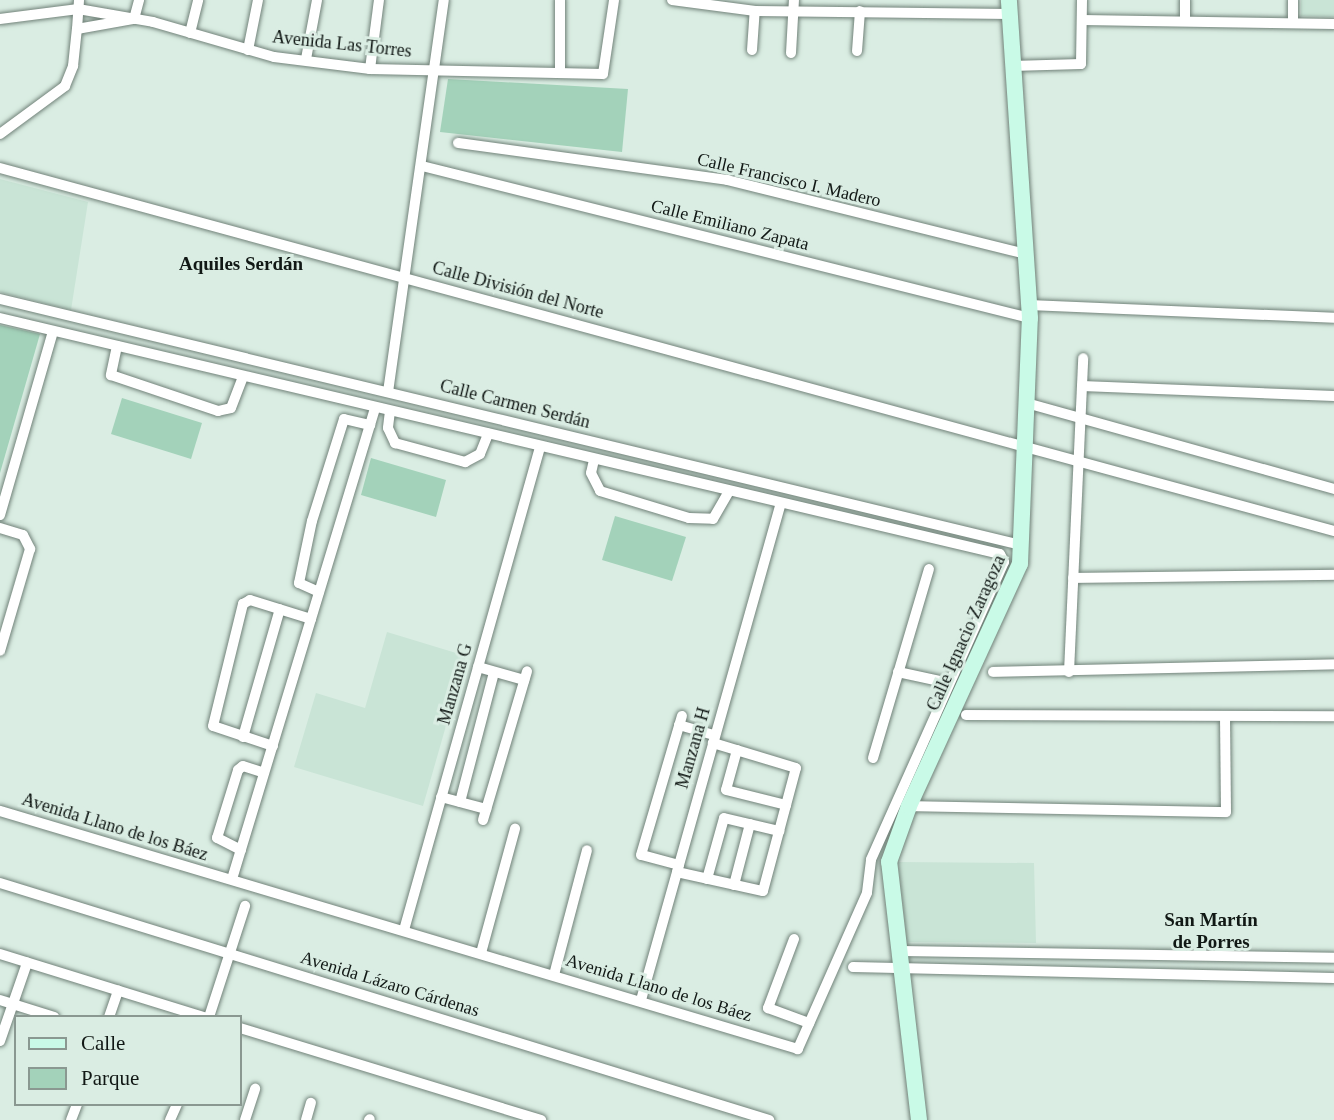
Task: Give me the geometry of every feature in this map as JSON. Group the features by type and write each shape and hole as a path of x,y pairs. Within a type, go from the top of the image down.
{"street":[{"path":"77,29 134,19 139,0"},
{"path":"190,33 198,0"},
{"path":"248,50 258,0"},
{"path":"306,59 317,0"},
{"path":"370,69 379,0"},
{"path":"388,392 422,166 443,0"},
{"path":"560,0 560,73"},
{"name":"Avenida Las Torres","path":"0,19 78,5 248,50 370,69 603,74 614,0"},
{"path":"672,0 755,11 793,5 1009,7"},
{"path":"1012,66 1081,64 1082,0"},
{"path":"1185,0 1185,20"},
{"path":"1293,0 1293,23"},
{"path":"0,134 65,86 74,66 78,5"},
{"path":"791,53 793,5"},
{"path":"855,7 857,51"},
{"name":"Calle Ignacio Zaragoza","path":"919,1120 889,862 909,806 1020,564 1030,404 1030,312 1009,7"},
{"path":"752,50 755,11"},
{"path":"1082,20 1334,24"},
{"name":"Calle Francisco I. Madero","path":"458,143 727,180 1025,254"},
{"name":"Calle Emiliano Zapata","path":"422,166 1030,312 1334,318"},
{"name":"Calle División del Norte","path":"0,168 1028,444 1334,531"},
{"name":"Calle Carmen Serdán","path":"0,299 1021,545"},
{"name":"Calle Carmen Serdán","path":"0,318 780,506 1000,554 1004,562"},
{"path":"0,515 53,331"},
{"path":"117,346 109,370 111,375 218,411 230,408 243,376"},
{"path":"1069,672 1083,358"},
{"path":"1082,386 1334,396"},
{"path":"1030,404 1334,489"},
{"path":"232,879 375,408"},
{"path":"390,411 388,428 395,443 465,462 480,454 488,434"},
{"path":"319,593 299,580 316,508 344,419 370,425"},
{"name":"Manzana G","path":"404,930 540,447"},
{"path":"594,460 591,472 600,491 689,518 713,519 728,493"},
{"name":"Manzana H","path":"640,1000 780,506"},
{"path":"0,528 23,535 30,550 0,651"},
{"name":"Avenida Llano de los Báez","path":"0,811 799,1049 867,893 871,860 1004,562"},
{"path":"873,758 929,569"},
{"path":"1073,578 1334,575"},
{"path":"272,746 216,728 213,722 243,604 250,600 311,619"},
{"path":"243,737 280,609"},
{"path":"993,672 1334,664"},
{"path":"441,797 460,802 485,814 526,676 478,667"},
{"path":"460,802 494,672"},
{"path":"898,672 949,683"},
{"path":"966,716 1334,716"},
{"path":"909,806 1226,812 1224,717"},
{"path":"681,721 714,738 737,750 796,768 762,891 707,878 641,855 681,721"},
{"path":"737,750 726,790 786,805"},
{"path":"241,850 217,838 238,770 243,766 264,773"},
{"path":"707,878 723,818 779,831"},
{"path":"734,885 750,824"},
{"path":"481,953 515,829"},
{"path":"554,975 587,850"},
{"name":"Avenida Lázaro Cárdenas","path":"0,883 769,1120"},
{"path":"207,1015 245,905"},
{"path":"794,939 768,1008 809,1023"},
{"path":"901,951 1334,958"},
{"path":"983,952 984,970"},
{"path":"0,954 199,1015"},
{"path":"0,1041 27,963"},
{"path":"853,967 1334,978"},
{"path":"110,1015 118,990"},
{"path":"0,1000 48,1015"},
{"path":"242,1029 541,1120"},
{"path":"244,1120 255,1089"},
{"path":"306,1120 311,1103"}],"shaded area":[{"path":"1301,0 1334,0 1334,17 1301,16"},
{"path":"0,179 88,202 71,310 0,292"},
{"path":"387,632 466,656 423,806 294,767 316,693 365,708"},
{"path":"898,862 1034,863 1036,943 907,942"}],"green space":[{"path":"448,79 628,89 622,152 440,132"},
{"path":"0,325 40,334 0,473"},
{"path":"122,398 202,423 191,459 111,434"},
{"path":"371,458 446,480 436,517 361,495"},
{"path":"615,516 686,537 672,581 602,560"}],"district":[{"name":"Aquiles Serdán","path":"241,264"},
{"name":"San Martín de Porres","path":"1211,931"}]}
